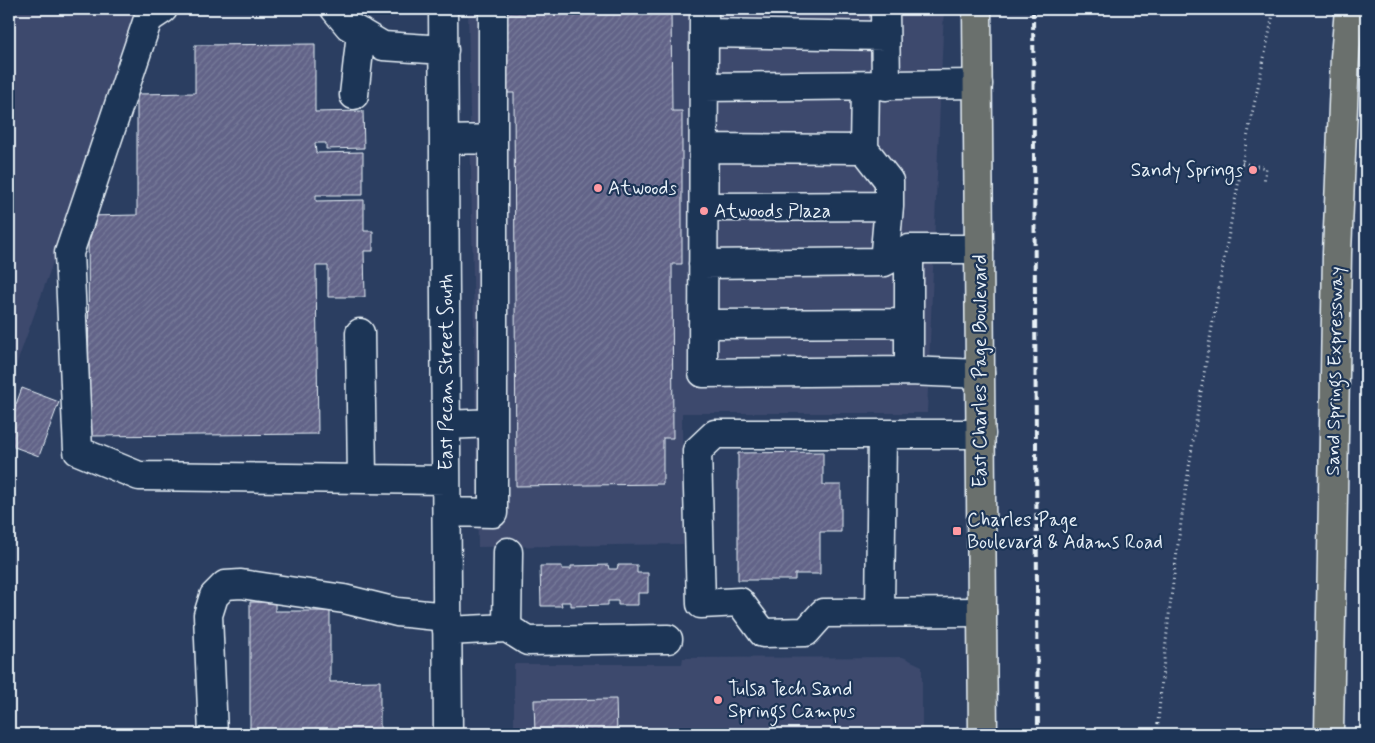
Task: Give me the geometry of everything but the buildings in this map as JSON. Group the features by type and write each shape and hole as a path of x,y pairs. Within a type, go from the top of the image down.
{"main road":[{"name":"East Charles Page Boulevard","path":"978,9 983,734"},
{"name":"Sand Springs Expressway","path":"1329,734 1337,253 1344,77 1349,9"}],"street":[{"path":"163,9 148,19 69,253 78,451 139,476 446,480"},
{"path":"335,9 349,26 383,46 444,50"},
{"name":"East Pecan Street South","path":"444,9 448,734"},
{"path":"447,512 493,513 493,9"},
{"path":"884,262 889,206 889,181 864,149 885,36 885,9"},
{"path":"885,36 704,21 703,373 909,371 980,374"},
{"path":"354,95 361,33"},
{"path":"704,88 978,84"},
{"path":"444,140 493,139"},
{"path":"704,148 864,149"},
{"path":"704,207 889,206"},
{"path":"703,264 884,262 909,249 980,250"},
{"path":"909,249 909,371"},
{"path":"704,324 909,323"},
{"path":"360,333 362,479"},
{"path":"446,425 493,424"},
{"path":"981,434 715,434 697,451 701,604 740,602 763,632 806,632 822,613 982,612"},
{"path":"880,612 882,434"},
{"path":"507,628 508,552"},
{"path":"213,734 208,615 214,596 226,584 241,584 344,599 447,624 507,628 528,641 668,638"}],"path":[{"path":"1157,734 1172,596 1199,403 1242,163 1274,9"},
{"path":"1242,163 1266,168 1264,183"}],"shaded area":[{"path":"9,9 144,9 9,385"},
{"name":"Atwoods Plaza","path":"468,9 944,9 927,413 682,413 683,544 478,547"},
{"name":"Tulsa Tech Sand Springs Campus","path":"903,657 922,666 922,734 514,734 514,664 682,664 683,658"}],"railway":[{"path":"1033,9 1038,734"}],"place":[{"name":"Sandy Springs","path":"1253,170"},
{"name":"Atwoods","path":"598,188"},
{"name":"Atwoods Plaza","path":"704,211"},
{"name":"Charles Page Boulevard & Adams Road","path":"957,531"},
{"name":"Tulsa Tech Sand Springs Campus","path":"718,700"}]}
